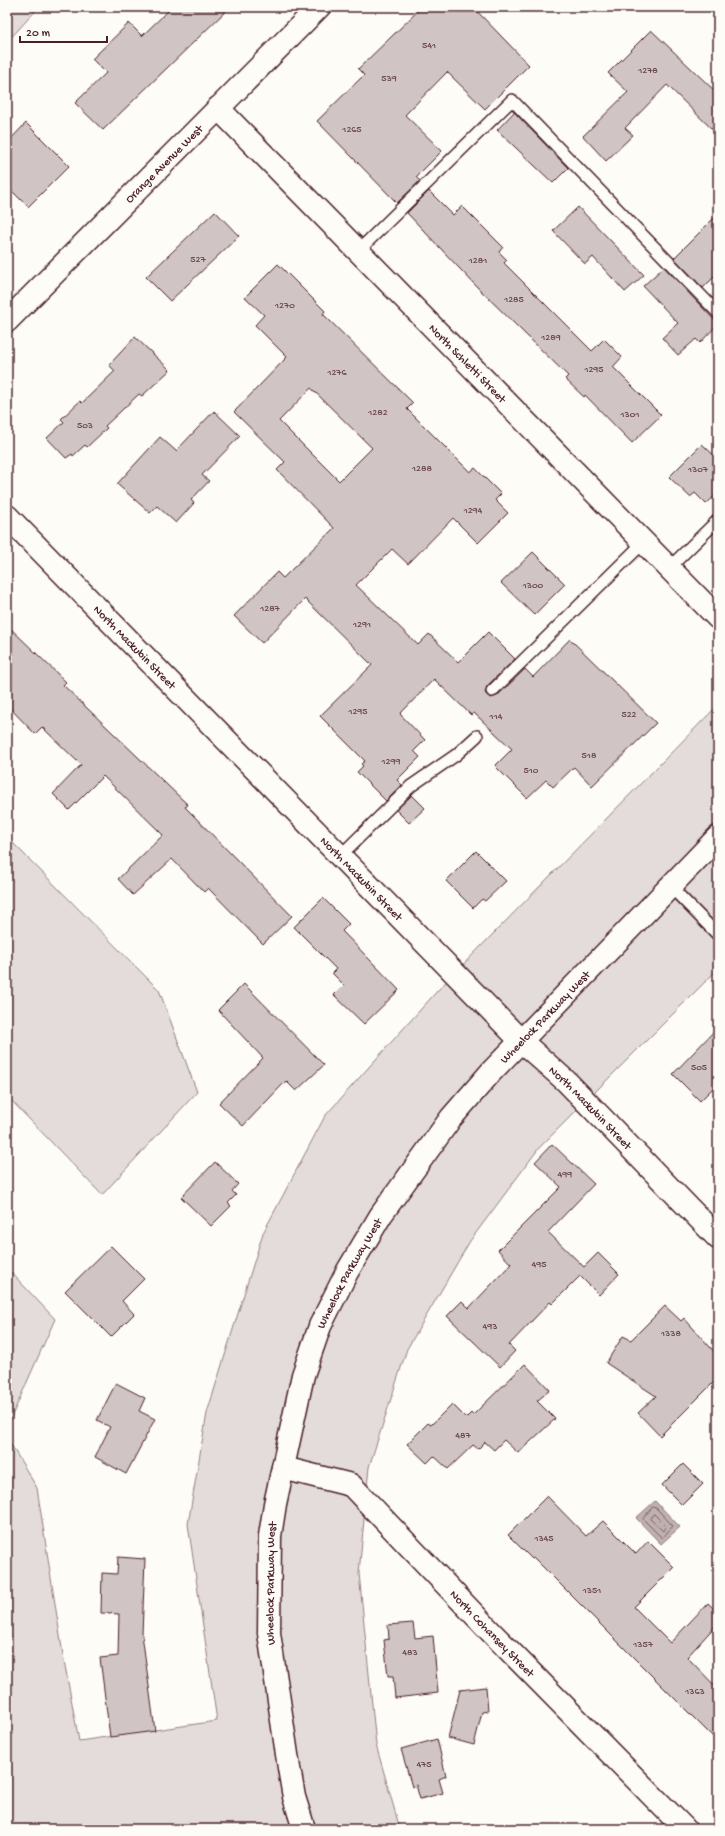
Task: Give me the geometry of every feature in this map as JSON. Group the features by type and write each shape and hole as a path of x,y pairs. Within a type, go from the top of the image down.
{"street":[{"name":"Orange Avenue West","path":"7,321 319,7"},
{"name":"North Schletti Street","path":"218,108 718,618"},
{"name":"North Mackubin Street","path":"7,516 521,1041 567,1082 718,1238"},
{"name":"Wheelock Parkway West","path":"304,1829 291,1782 282,1731 269,1633 270,1536 303,1375 320,1326 347,1272 381,1215 422,1156 490,1072 718,837"},
{"name":"North Cohansey Street","path":"283,1468 351,1485 492,1632 685,1829"}],"lane":[{"path":"358,251 512,100 718,313"},
{"path":"669,568 718,520"},
{"path":"492,691 644,542"},
{"path":"340,856 411,786 456,755 477,736"},
{"path":"670,886 718,935"}],"shaded area":[{"path":"7,7 39,7 7,42"},
{"path":"718,705 718,969 539,1148 470,1241 407,1349 369,1467 359,1573 376,1745 400,1829 7,1829 7,1438 37,1488 63,1655 79,1741 217,1721 188,1524 207,1413 263,1233 325,1116 439,989"},
{"path":"7,837 159,990 197,1092 102,1195 7,1096"},
{"path":"7,1268 55,1319 7,1427"}],"water":[{"path":"655,1501 680,1527 661,1544 636,1518"}],"building":[{"path":"172,7 230,7 103,130 75,103 106,73 92,59 129,23 142,36"},
{"path":"422,7 473,7 529,65 485,109 447,72 405,115 442,151 416,177 420,181 397,203 317,121 364,75 358,69"},
{"path":"651,30 718,94 718,135 667,85 625,128 633,135 606,161 583,136 628,92 608,73"},
{"path":"514,112 568,168 553,183 497,130"},
{"path":"26,123 69,166 28,207 7,186 7,143"},
{"path":"429,191 453,215 462,206 503,247 499,252 507,260 504,263 592,351 604,339 622,357 613,367 661,415 632,443 585,395 584,397 565,379 568,376 478,288 407,213"},
{"path":"578,207 644,275 625,292 593,257 585,264 553,231"},
{"path":"215,211 239,236 170,301 146,277"},
{"path":"718,214 718,273 703,288 674,258"},
{"path":"278,264 325,311 323,314 413,403 407,409 470,472 475,468 501,494 495,500 508,513 478,543 453,518 408,564 392,549 356,585 418,645 429,634 458,662 488,632 515,659 487,686 485,693 491,698 497,696 525,669 533,677 570,639 656,723 592,786 574,767 553,787 546,780 527,798 495,766 512,749 474,713 471,715 434,679 400,714 425,740 414,751 420,757 397,780 402,785 386,801 357,772 363,766 361,764 365,761 320,716 372,665 305,599 262,643 234,616 277,572 283,578 334,528 277,470 285,462 234,412 287,357 255,325 264,315 245,297","holes":["311,388 372,448 339,481 279,421"]},
{"path":"664,267 718,324 700,343 696,339 678,355 662,338 678,323 643,286"},
{"path":"135,337 170,370 142,396 139,394 105,426 107,428 87,447 85,445 73,456 72,454 66,458 47,438 64,422 61,419 80,401 82,403 115,371 109,365"},
{"path":"214,411 240,436 202,475 209,481 191,500 194,503 176,523 157,506 150,513 117,484 160,437 176,451"},
{"path":"702,444 718,459 718,493 706,504 695,493 690,497 669,477"},
{"path":"533,552 565,584 534,615 501,583"},
{"path":"7,625 66,682 63,685 188,805 185,807 292,916 263,944 208,888 204,892 172,859 133,895 118,879 163,835 103,776 69,810 53,794 81,765 42,727 35,734 7,705"},
{"path":"412,795 425,808 409,823 396,810"},
{"path":"476,851 506,881 485,901 482,899 473,908 446,881"},
{"path":"323,898 349,924 342,931 399,990 364,1024 334,995 344,985 332,973 336,969 294,927"},
{"path":"244,984 324,1065 296,1091 286,1081 243,1126 219,1103 263,1058 218,1010"},
{"path":"718,1027 718,1083 700,1101 673,1074"},
{"path":"552,1144 594,1184 548,1232 584,1267 598,1253 619,1274 599,1295 580,1276 552,1304 550,1302 509,1345 515,1351 500,1367 447,1316 462,1301 469,1308 511,1264 498,1250 561,1187 535,1162"},
{"path":"215,1162 238,1184 232,1191 236,1195 228,1203 231,1206 211,1226 181,1197"},
{"path":"111,1246 144,1279 122,1301 134,1314 111,1337 65,1291"},
{"path":"665,1306 681,1321 684,1318 718,1356 718,1378 660,1436 638,1413 656,1396 606,1363 623,1336 631,1340"},
{"path":"525,1364 550,1390 537,1401 555,1419 518,1453 504,1440 494,1450 485,1442 478,1449 473,1445 448,1469 434,1456 427,1463 407,1444 428,1423 431,1425 452,1404 466,1418 471,1413 473,1415"},
{"path":"116,1383 145,1398 139,1411 155,1419 126,1474 95,1457 110,1427 97,1420"},
{"path":"683,1464 703,1484 682,1505 662,1485"},
{"path":"547,1496 586,1536 603,1521 636,1554 648,1541 674,1567 634,1607 670,1643 708,1603 718,1613 718,1623 687,1657 718,1689 718,1742 534,1558 532,1559 508,1535"},
{"path":"118,1557 145,1559 142,1634 155,1731 110,1737 100,1658 118,1656 119,1614 101,1613 102,1573 117,1574"},
{"path":"413,1623 415,1638 433,1636 438,1693 395,1698 393,1676 388,1676 384,1640 389,1639 388,1625"},
{"path":"486,1687 488,1711 482,1712 474,1745 448,1738 460,1690"},
{"path":"437,1739 446,1776 439,1779 443,1793 420,1799 416,1785 412,1787 401,1749"}]}
